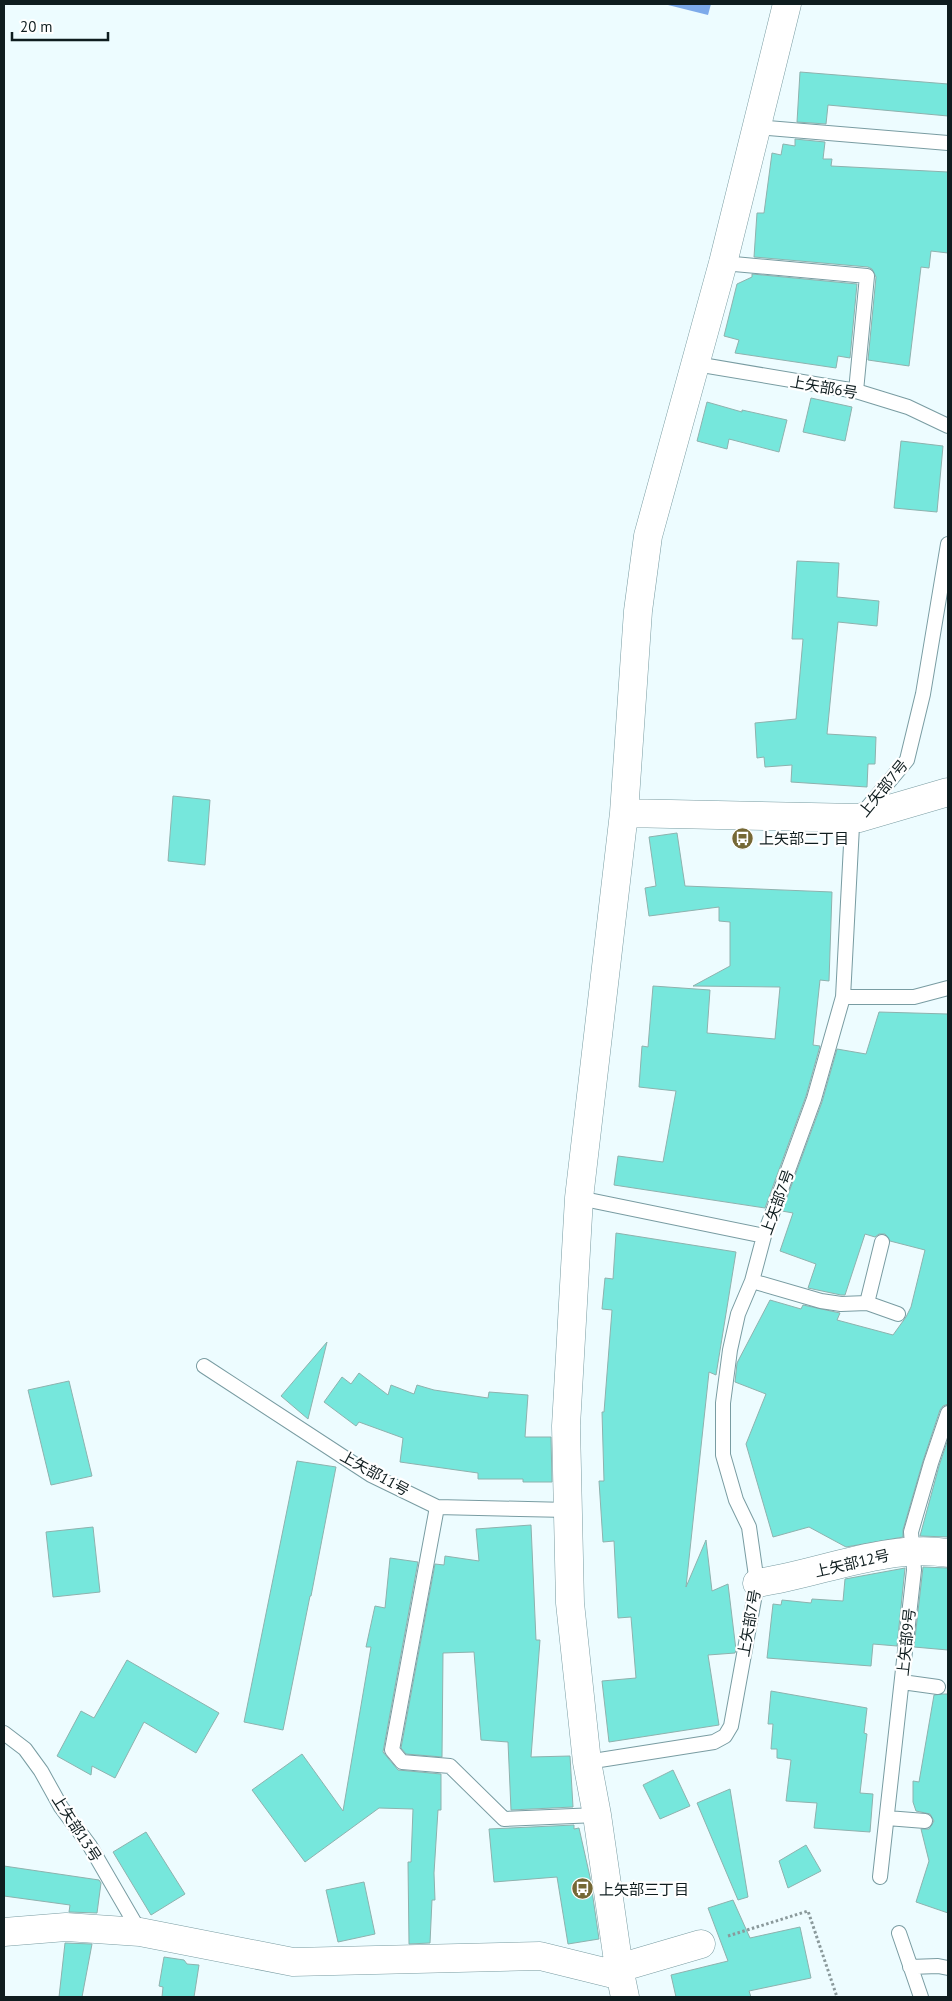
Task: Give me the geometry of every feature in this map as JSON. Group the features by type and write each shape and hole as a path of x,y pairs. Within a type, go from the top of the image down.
{"street":[{"path":"622,1980 587,1762 570,1603 566,1426 579,1198 624,813 638,611 648,536 723,263 788,4"},
{"path":"624,813 859,818 948,792"},
{"name":"上矢部12号","path":"757,1583 780,1580 893,1552 913,1550 948,1553"},
{"path":"4,1932 66,1927 140,1932 293,1962 540,1956 622,1980 701,1944"}],"lane":[{"path":"756,127 948,143"},
{"path":"723,263 867,276 856,391"},
{"name":"上矢部6号","path":"696,364 856,391 908,407 948,426"},
{"name":"上矢部7号","path":"587,1762 714,1742 725,1736 731,1726 757,1583 749,1527 736,1500 723,1455 723,1403 730,1350 738,1314 752,1280 764,1236 814,1099 843,997 852,826 908,760 924,694 948,544"},
{"path":"843,997 914,997 948,988"},
{"path":"579,1198 764,1236"},
{"path":"866,1303 882,1242"},
{"path":"752,1280 831,1302 841,1304 866,1303 898,1314"},
{"name":"上矢部11号","path":"204,1366 372,1475 437,1507 568,1510"},
{"name":"上矢部9号","path":"880,1877 914,1570 911,1532 948,1412"},
{"path":"437,1507 392,1750 402,1762 450,1766 504,1819 597,1815"},
{"path":"902,1682 938,1687"},
{"name":"上矢部13号","path":"4,1733 25,1749 41,1771 62,1807 90,1846 140,1932"},
{"path":"887,1818 925,1821"},
{"path":"899,1933 921,1997"},
{"path":"910,1967 938,1966 948,1968"}],"path":[{"path":"701,1944 808,1911 837,1997"}],"water":[{"path":"664,4 711,4 708,15"}],"building":[{"path":"800,72 948,84 948,116 828,105 826,124 797,122"},
{"path":"795,139 825,142 823,159 832,159 831,166 948,172 948,253 931,251 929,268 921,267 909,366 868,360 876,277 872,269 868,267 754,257 757,213 764,213 772,153 781,155 783,144 795,146"},
{"path":"752,274 857,284 850,358 838,356 836,368 735,353 739,340 724,336 737,284 752,277"},
{"path":"811,398 852,407 845,441 803,432"},
{"path":"707,402 742,412 742,410 787,420 779,452 729,439 727,449 697,441"},
{"path":"901,441 943,446 937,512 894,508"},
{"path":"797,561 839,563 837,597 879,601 877,626 838,622 827,734 876,737 875,764 868,764 867,787 791,782 792,765 765,767 764,757 757,758 755,723 796,719 803,639 792,639"},
{"path":"173,796 210,800 205,865 168,861"},
{"path":"677,833 685,886 832,892 829,981 820,980 813,1045 820,1046 806,1096 765,1208 614,1185 618,1156 663,1162 676,1091 639,1087 642,1046 648,1047 653,986 710,990 707,1033 775,1039 780,987 693,986 730,966 730,922 719,921 719,907 649,916 645,888 656,886 649,837"},
{"path":"879,1012 948,1014 948,1404 940,1410 923,1461 903,1530 903,1537 846,1547 809,1527 773,1537 746,1444 766,1394 735,1382 737,1363 770,1300 801,1309 803,1305 840,1313 837,1320 893,1335 911,1307 925,1250 890,1241 885,1234 879,1234 875,1237 865,1234 845,1295 808,1288 816,1264 780,1251 793,1213 782,1211 822,1102 837,1049 866,1054"},
{"path":"616,1233 736,1252 716,1375 709,1372 686,1587 706,1540 712,1591 728,1584 736,1650 735,1653 708,1655 719,1725 609,1742 602,1681 636,1678 631,1617 618,1618 614,1541 603,1542 599,1481 604,1481 602,1412 604,1412 612,1310 602,1309 605,1278 613,1279"},
{"path":"327,1342 308,1419 281,1396"},
{"path":"359,1373 388,1395 391,1385 414,1394 417,1385 434,1390 488,1398 489,1392 528,1395 525,1437 551,1437 552,1482 523,1482 523,1479 478,1479 478,1473 400,1462 403,1438 359,1422 356,1426 324,1402 342,1377 351,1384"},
{"path":"69,1381 92,1476 51,1485 28,1390"},
{"path":"948,1439 948,1537 920,1536 939,1466"},
{"path":"297,1461 336,1467 283,1730 244,1722"},
{"path":"531,1525 536,1640 540,1640 531,1757 570,1756 573,1807 511,1810 508,1742 481,1740 474,1652 443,1653 442,1757 406,1754 401,1748 435,1564 444,1565 445,1556 479,1561 476,1529"},
{"path":"93,1527 100,1592 53,1597 46,1532"},
{"path":"390,1558 418,1562 383,1752 398,1770 441,1774 441,1810 438,1810 434,1873 435,1900 432,1900 430,1943 409,1944 408,1862 411,1862 413,1809 379,1808 305,1862 252,1790 302,1754 343,1811 371,1647 366,1647 375,1606 385,1608"},
{"path":"923,1567 948,1568 948,1650 914,1647"},
{"path":"905,1568 897,1646 873,1644 871,1666 767,1658 773,1604 781,1605 782,1600 811,1603 812,1599 843,1601 845,1579"},
{"path":"127,1660 219,1713 196,1753 144,1722 115,1778 92,1766 91,1775 57,1756 81,1711 94,1718"},
{"path":"771,1691 867,1708 864,1733 867,1734 860,1793 873,1794 870,1832 814,1828 817,1803 786,1801 791,1760 777,1758 777,1749 771,1749 773,1724 768,1724"},
{"path":"948,1694 948,1913 916,1902 929,1861 921,1829 929,1829 934,1821 930,1814 916,1811 913,1802 913,1781 919,1782 934,1695"},
{"path":"673,1770 690,1806 660,1819 643,1785"},
{"path":"730,1789 748,1897 738,1900 697,1803"},
{"path":"574,1825 574,1829 579,1828 590,1877 599,1939 568,1944 557,1877 494,1882 489,1829"},
{"path":"146,1832 185,1894 151,1915 113,1852"},
{"path":"806,1845 821,1871 788,1888 779,1861"},
{"path":"4,1866 99,1880 101,1883 97,1913 69,1912 70,1905 4,1896"},
{"path":"364,1882 375,1934 338,1942 326,1890"},
{"path":"733,1900 750,1938 800,1927 811,1978 749,1991 751,1997 676,1997 671,1975 728,1961 708,1908"},
{"path":"65,1943 92,1944 82,1997 59,1997"},
{"path":"164,1957 184,1960 187,1964 199,1965 194,1997 162,1997 163,1987 159,1986"}],"place":[{"name":"上矢部二丁目","path":"743,838"},
{"name":"上矢部三丁目","path":"583,1889"}]}
